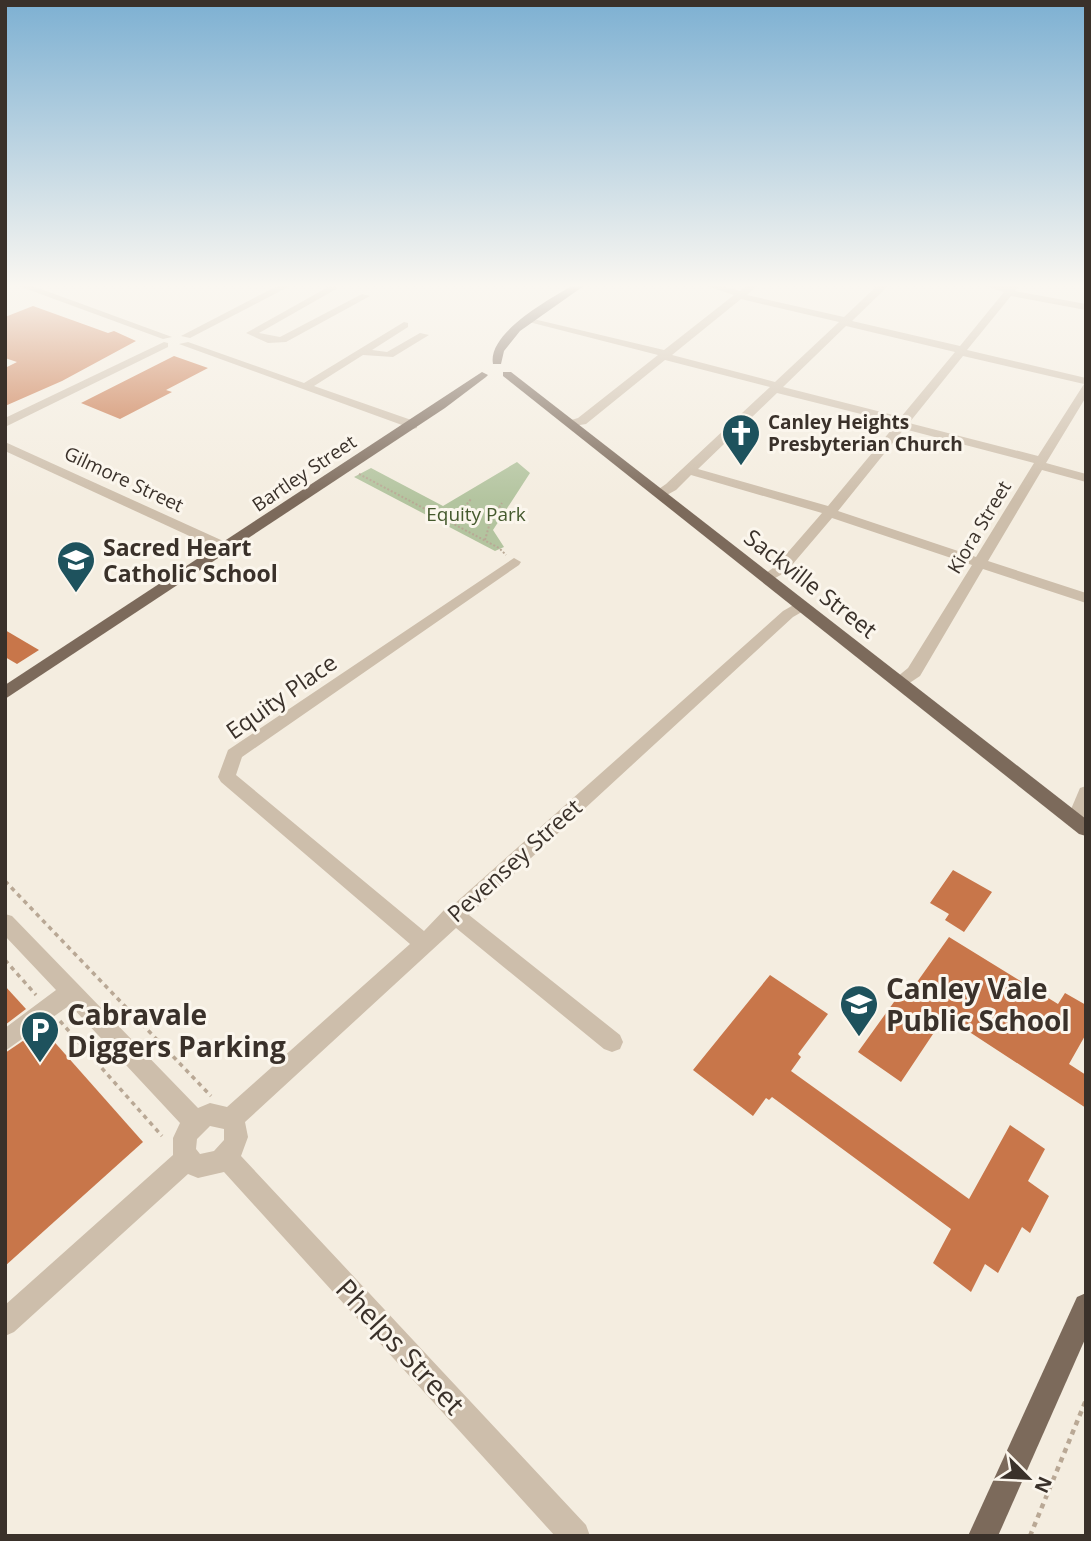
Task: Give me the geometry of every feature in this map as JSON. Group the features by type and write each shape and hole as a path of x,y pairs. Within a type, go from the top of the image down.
{"main road":[{"path":"497,362 498,357"},
{"name":"Sackville Street","path":"497,362 509,367 507,374 1081,825"},
{"name":"Bartley Street","path":"5,693 413,425 482,375 478,371 480,366 497,362"},
{"path":"482,375 492,377 507,374"},
{"path":"984,1536 1086,1306"}],"street":[{"path":"5,423 134,357"},
{"path":"227,357 413,425"},
{"path":"239,362 247,357"},
{"path":"306,386 354,357"},
{"path":"572,424 582,421 663,357"},
{"path":"672,357 1086,478"},
{"path":"660,494 809,357"},
{"path":"768,578 781,569 830,512 956,357"},
{"path":"986,357 1086,381"},
{"name":"Kiora Street","path":"899,682 914,673 1086,387"},
{"name":"Gilmore Street","path":"5,446 227,548"},
{"path":"689,470 830,512 1086,598"},
{"name":"Equity Place","path":"422,942 227,777 234,754 514,562"},
{"name":"Pevensey Street","path":"230,1119 453,914 788,614 802,606"},
{"path":"1081,825 1086,793"},
{"path":"453,914 612,1042"},
{"path":"5,922 195,1122"},
{"path":"5,1041 70,992"},
{"path":"210,1114 230,1119 235,1125 236,1141 226,1157 205,1167 187,1159 183,1145 195,1122 210,1114"},
{"name":"Phelps Street","path":"226,1157 575,1536"},
{"path":"5,1323 187,1159"}],"path":[{"path":"354,472 485,540 514,562"},
{"path":"452,523 471,499"},
{"path":"485,540 491,519 502,503"},
{"path":"5,881 216,1100"},
{"path":"5,960 162,1136"},
{"path":"1030,1536 1086,1400"}],"green space":[{"name":"Equity Park","path":"517,462 530,473 493,530 504,547 495,551 354,477 371,468 443,506"}],"building":[{"path":"107,357 62,381 5,406 5,368 17,362 5,358"},
{"path":"172,357 208,368 166,390 172,392 120,419 81,403"},
{"path":"5,630 39,650 17,664 5,657"},
{"path":"953,870 992,892 964,932 945,920 949,914 930,903"},
{"path":"949,937 1058,1004 1065,993 1086,1005 1086,1034 1069,1064 1086,1075 1086,1108 945,1016 901,1082 858,1052 899,995 905,999"},
{"path":"770,975 828,1014 798,1054 801,1057 791,1071 969,1199 1010,1125 1045,1149 1028,1181 1049,1196 1030,1233 1022,1227 998,1273 985,1264 971,1292 933,1263 951,1229 772,1097 769,1100 766,1098 753,1116 693,1070"},
{"path":"5,986 26,1009 5,1025"},
{"name":"Cabravale Diggers Parking","path":"42,1028 143,1142 5,1266 5,1053"}],"place":[{"name":"Canley Heights Presbyterian Church","path":"741,467"},
{"name":"Sacred Heart Catholic School","path":"76,594"},
{"name":"Canley Vale Public School","path":"859,1038"},
{"name":"Cabravale Diggers Parking","path":"40,1064"}]}
